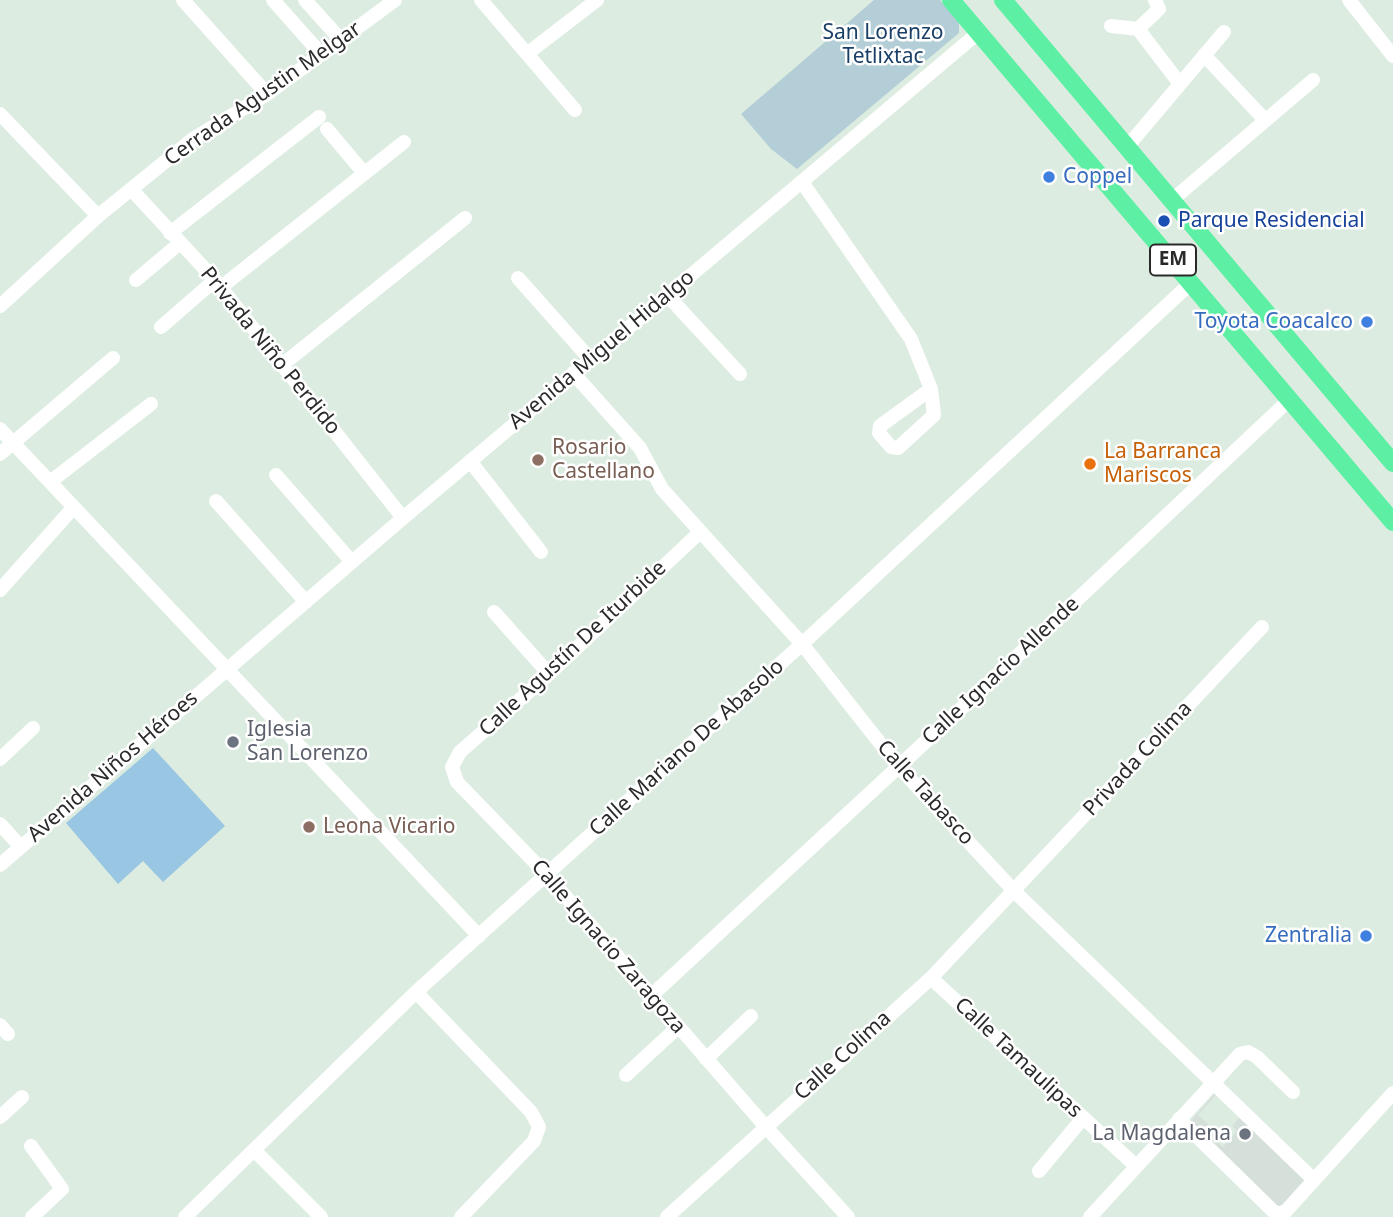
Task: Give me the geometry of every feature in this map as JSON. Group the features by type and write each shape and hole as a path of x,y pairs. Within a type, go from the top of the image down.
{"main road":[{"name":"EM","path":"951,0 1192,282 1287,401 1393,522"},
{"name":"EM","path":"1007,3 1393,463"}],"street":[{"path":"183,0 267,93"},
{"path":"273,0 321,54"},
{"path":"305,0 341,40"},
{"name":"Cerrada Agustin Melgar","path":"0,306 98,216 193,139 267,93 395,0"},
{"path":"481,0 575,110"},
{"path":"528,53 597,0"},
{"path":"1138,29 1159,9 1155,0"},
{"path":"1349,0 1393,55"},
{"path":"1111,26 1138,29 1180,84"},
{"path":"1127,147 1224,32"},
{"name":"Avenida Miguel Hidalgo","path":"227,669 573,373 978,33"},
{"path":"1205,55 1265,120"},
{"path":"1172,200 1313,80"},
{"path":"0,114 98,216"},
{"path":"136,280 175,238 323,123 364,173"},
{"path":"162,327 404,142"},
{"path":"802,181 911,339 931,389"},
{"name":"Privada Niño Perdido","path":"131,189 218,284 403,518"},
{"path":"282,365 465,218"},
{"path":"518,278 590,359"},
{"name":"Calle Mariano De Abasolo","path":"185,1217 416,992 802,645 1192,282"},
{"path":"667,295 740,374"},
{"path":"0,454 113,358"},
{"name":"Calle Tabasco","path":"573,373 640,448 662,489 802,645 898,766 1014,892 1314,1180"},
{"name":"Calle Ignacio Allende","path":"651,996 1287,401"},
{"path":"50,482 151,404"},
{"path":"0,429 479,936"},
{"path":"470,461 541,552"},
{"path":"276,475 352,562"},
{"path":"216,501 306,602"},
{"path":"0,590 73,508"},
{"name":"Calle Agustín De Iturbide","path":"452,767 460,752 550,674 699,533"},
{"path":"494,612 550,674"},
{"name":"Privada Colima","path":"1014,892 1262,627"},
{"name":"Avenida Niños Héroes","path":"0,866 227,669"},
{"path":"0,759 33,728"},
{"name":"Calle Ignacio Zaragoza","path":"452,767 457,782 547,875 706,1059 848,1217"},
{"path":"0,824 21,847"},
{"name":"Calle Colima","path":"667,1217 931,978 1014,892"},
{"name":"Calle Tamaulipas","path":"931,978 1136,1166"},
{"path":"416,992 531,1112 539,1127 534,1141 461,1217"},
{"path":"706,1059 751,1016"},
{"path":"626,1075 678,1027"},
{"path":"1091,1217 1240,1054 1248,1052 1293,1092"},
{"path":"1179,1119 1273,1211 1279,1213 1286,1211 1393,1093"},
{"path":"0,1117 22,1097"},
{"path":"1039,1171 1083,1118"},
{"path":"31,1146 62,1189 32,1217"},
{"path":"254,1150 321,1217"}],"shaded area":[{"path":"153,748 225,826 163,882 143,861 118,884 66,823"},
{"path":"1217,1091 1310,1180 1279,1211 1187,1125","holes":["1217,1094 1240,1116 1232,1126 1237,1131 1223,1147 1218,1142 1223,1137 1198,1115"]}],"green space":[{"name":"San Lorenzo Tetlixtac","path":"874,0 940,0 959,22 959,33 797,169 771,149 741,114"}],"place":[{"name":"Coppel","path":"1049,177"},
{"name":"Parque Residencial","path":"1164,221"},
{"name":"Toyota Coacalco","path":"1367,322"},
{"name":"Rosario Castellano","path":"538,460"},
{"name":"La Barranca Mariscos","path":"1090,464"},
{"name":"Iglesia San Lorenzo","path":"233,742"},
{"name":"Leona Vicario","path":"309,827"},
{"name":"Zentralia","path":"1366,936"},
{"name":"La Magdalena","path":"1245,1134"}]}
